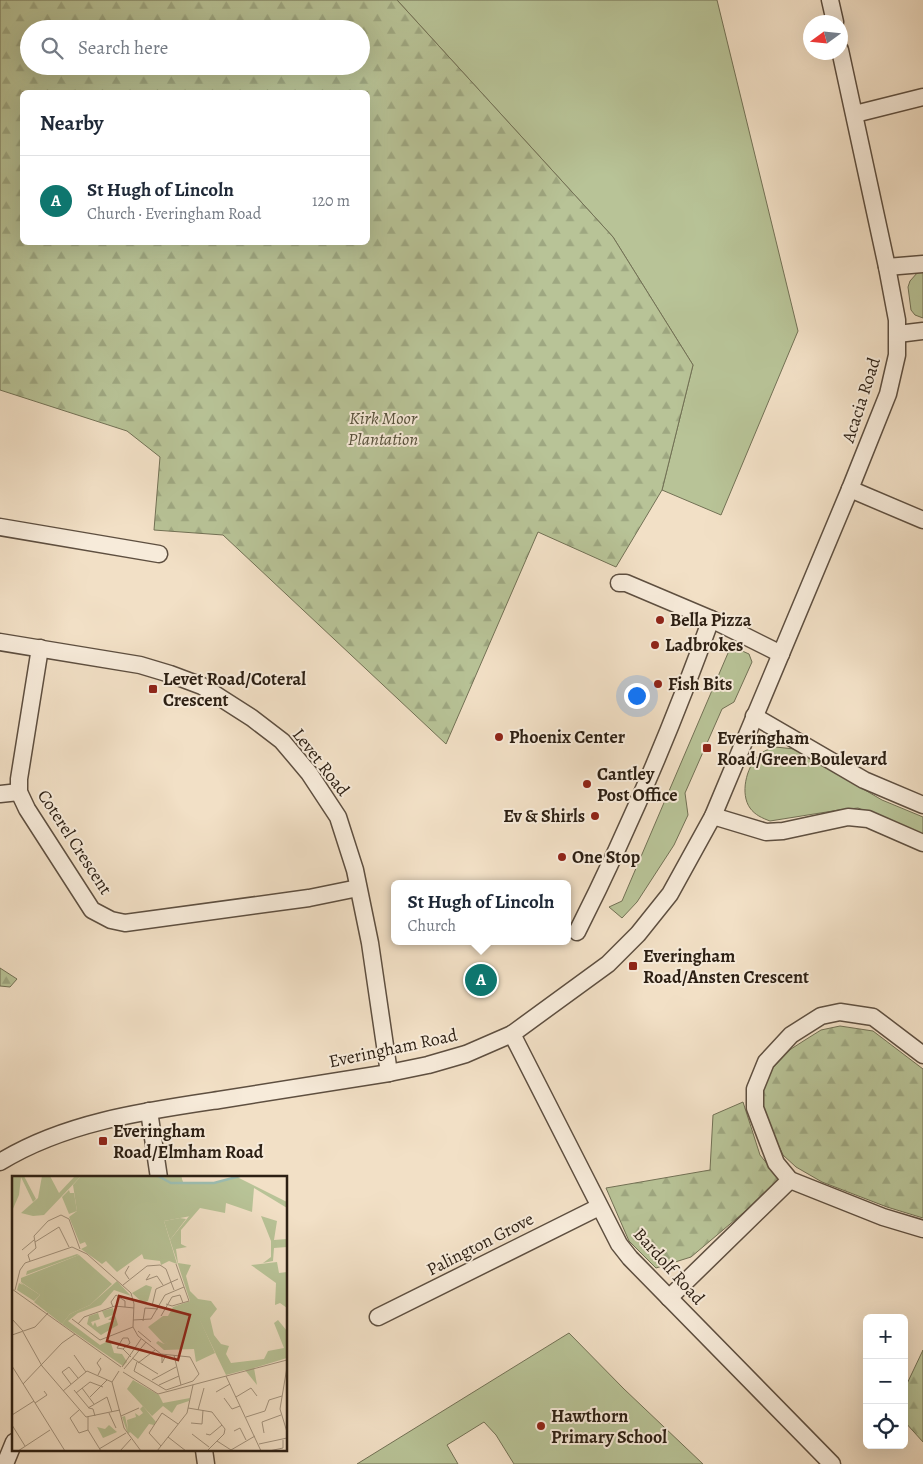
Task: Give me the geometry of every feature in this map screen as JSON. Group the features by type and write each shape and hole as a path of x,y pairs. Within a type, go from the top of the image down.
{"street":[{"path":"830,0 833,15"},
{"name":"Acacia Road","path":"754,716 782,654 888,394 895,361 898,334 887,267 842,60"},
{"path":"855,114 923,97"},
{"path":"887,267 923,264"},
{"path":"898,334 923,331"},
{"path":"850,489 923,520"},
{"path":"0,528 159,554"},
{"path":"618,583 626,584 711,619 782,654"},
{"path":"577,932 594,899 648,777 711,619"},
{"name":"Levet Road","path":"0,642 140,664 170,674 202,686 252,718 282,741 309,773 338,817 355,870 370,943 389,1073"},
{"name":"Coterel Crescent","path":"40,648 19,779 19,792 27,809 92,910 111,920 125,923 308,898 358,888"},
{"path":"754,716 864,780 923,805"},
{"name":"Everingham Road","path":"0,1162 14,1153 64,1133 107,1120 149,1111 389,1073 428,1065 466,1054 512,1034 608,964 638,934 670,894 713,816 754,716"},
{"path":"0,794 19,792"},
{"path":"713,816 766,832 783,831 848,817 868,819 923,843"},
{"path":"923,1055 873,1017 840,1012 821,1016 791,1035 766,1062 755,1089 755,1108 776,1163 790,1180 883,1217 923,1229"},
{"name":"Bardolf Road","path":"512,1034 619,1244 630,1258 832,1464"},
{"path":"149,1111 159,1176"},
{"path":"669,1298 790,1180"},
{"name":"Palington Grove","path":"378,1317 599,1207"},
{"path":"5,1464 12,1447"}],"green space":[{"name":"Kirk Moor Plantation","path":"0,0 397,0 613,237 693,365 662,490 616,567 538,532 446,744 223,535 154,530 160,457 127,431 0,390"},
{"path":"397,0 717,0 798,331 721,515 662,490 693,365 613,237"},
{"path":"918,272 923,272 923,318 915,315 911,310 908,287 910,281"},
{"path":"731,646 749,654 752,662 734,702 722,709 685,793 688,815 674,845 637,902 622,918 609,907 622,901"},
{"path":"775,747 795,749 882,800 923,817 923,834 858,808 770,821 759,816 750,808 747,802 745,796 746,781 750,767 758,756 764,751"},
{"path":"0,968 17,979 10,987 0,986"},
{"path":"840,1026 873,1031 923,1069 923,1218 887,1207 822,1182 796,1167 783,1155 767,1121 762,1103 765,1076 791,1049 821,1030"},
{"path":"743,1102 760,1155 781,1181 691,1257 656,1268 629,1241 606,1188 710,1170 713,1115"},
{"name":"Hawthorn Primary School","path":"569,1333 624,1389 703,1464 514,1464 496,1435 484,1422 447,1445 458,1464 357,1464"},
{"path":"923,1350 923,1442 908,1425 908,1382"}],"place":[{"name":"Bella Pizza","path":"660,620"},
{"name":"Ladbrokes","path":"655,645"},
{"name":"Fish Bits","path":"658,684"},
{"name":"Levet Road/Coteral Crescent","path":"153,689"},
{"name":"Phoenix Center","path":"499,737"},
{"name":"Everingham Road/Green Boulevard","path":"707,748"},
{"name":"Cantley Post Office","path":"587,784"},
{"name":"Ev & Shirls","path":"595,816"},
{"name":"One Stop","path":"562,857"},
{"name":"Everingham Road/Ansten Crescent","path":"633,966"},
{"name":"St Hugh of Lincoln","path":"481,980"},
{"name":"Everingham Road/Elmham Road","path":"103,1141"},
{"name":"Hawthorn Primary School","path":"541,1426"}]}
